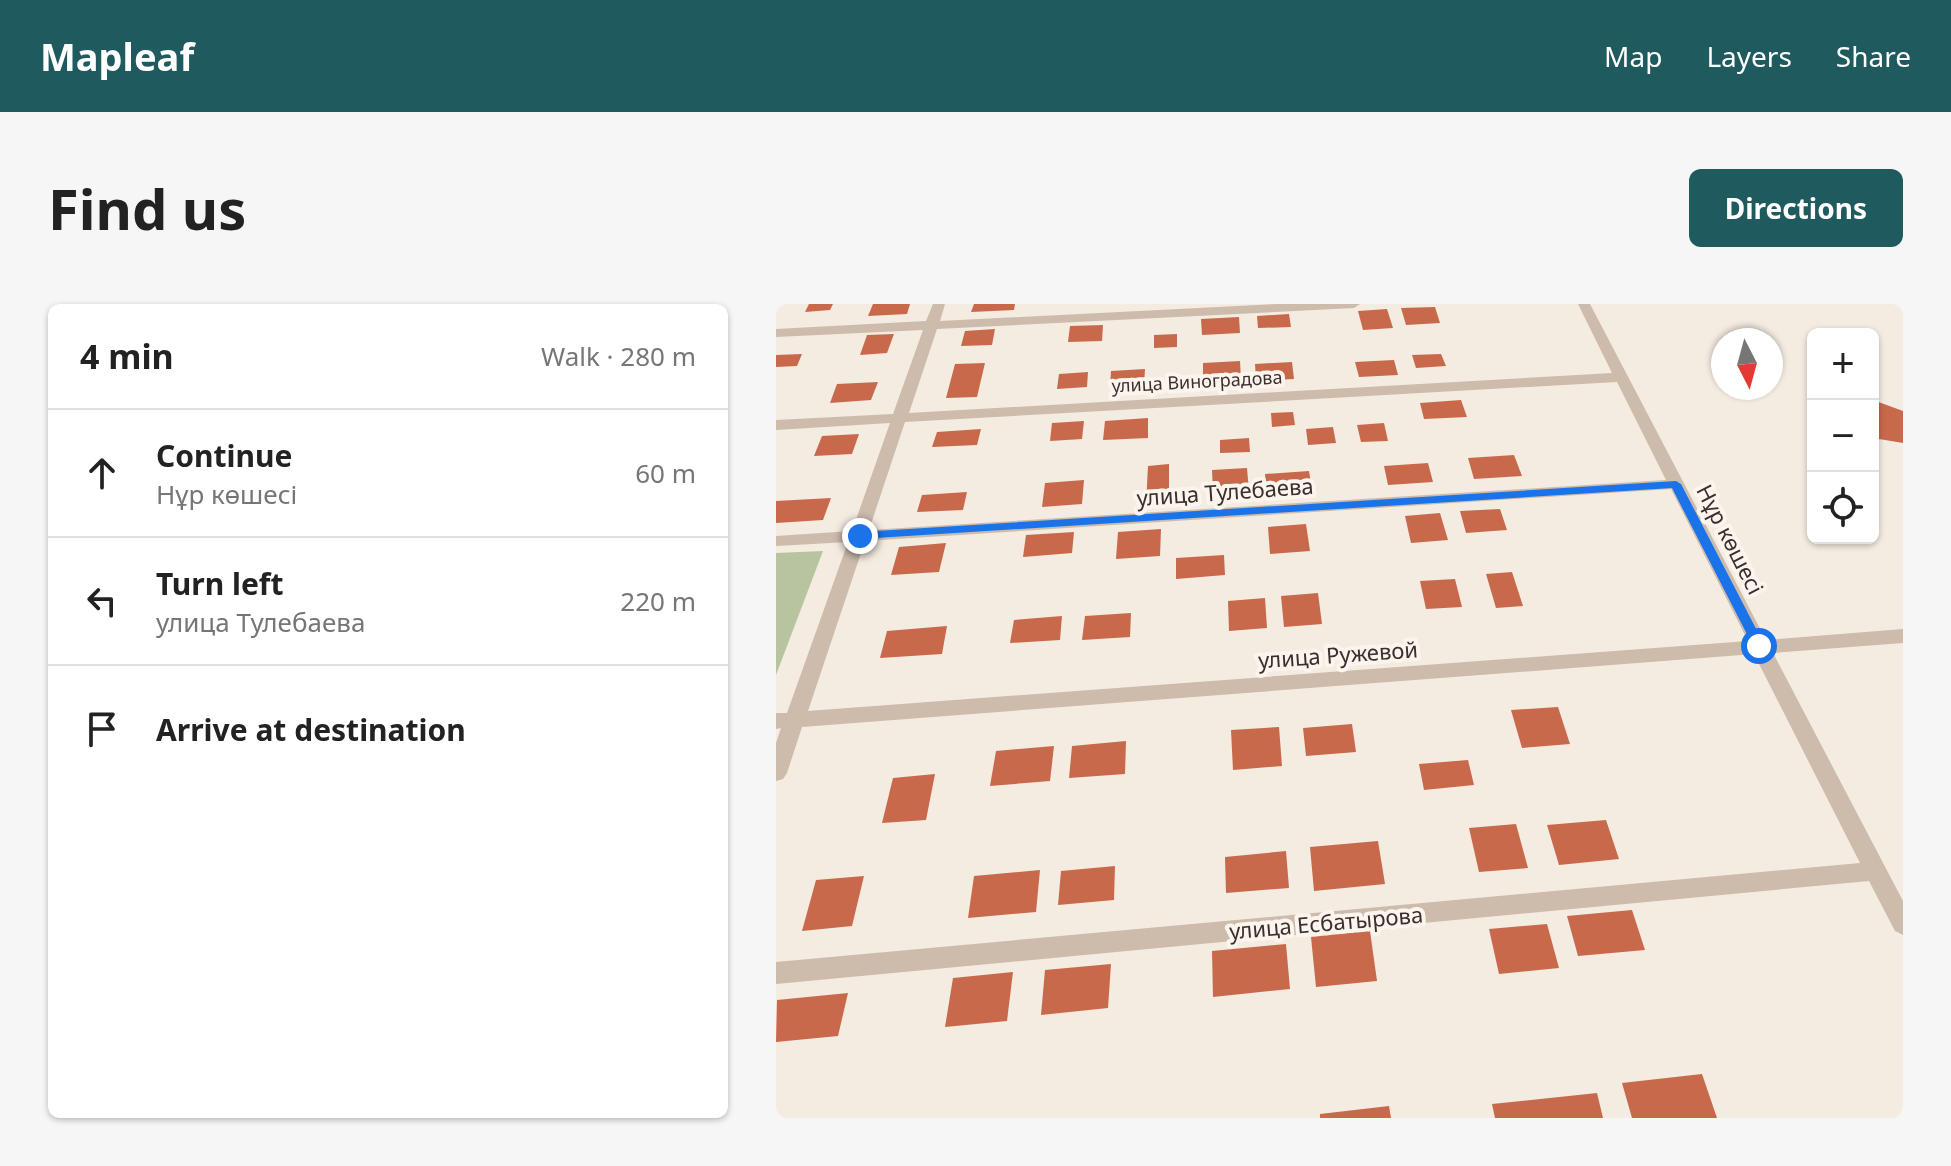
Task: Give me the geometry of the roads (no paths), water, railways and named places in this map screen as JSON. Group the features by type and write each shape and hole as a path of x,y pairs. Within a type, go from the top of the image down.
{"street":[{"path":"776,773 785,720 860,536 939,304"},
{"path":"776,333 1354,304"},
{"name":"Нұр көшесі","path":"1584,304 1903,924"},
{"name":"улица Виноградова","path":"776,425 1621,377"},
{"name":"улица Тулебаева","path":"776,541 1676,484"},
{"name":"улица Ружевой","path":"785,720 1903,636"},
{"name":"улица Есбатырова","path":"776,973 1876,871"}]}
